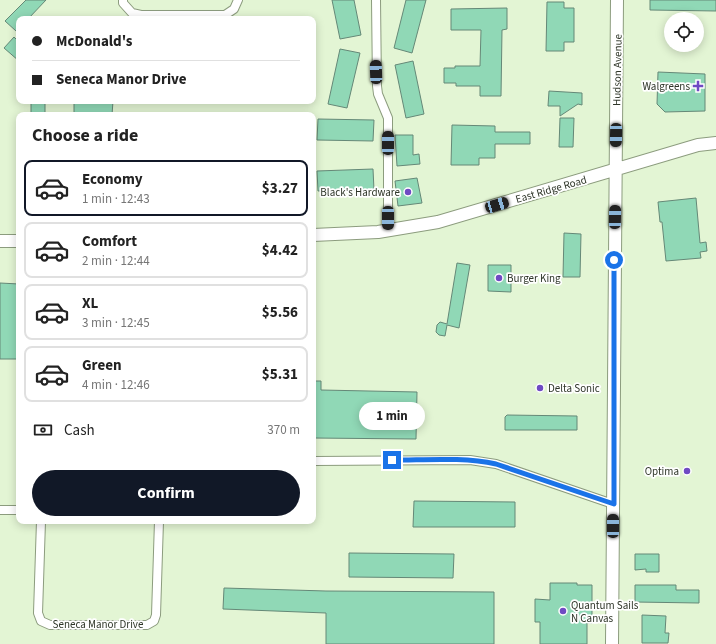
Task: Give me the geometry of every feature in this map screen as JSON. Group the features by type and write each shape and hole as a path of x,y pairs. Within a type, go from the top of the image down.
{"main road":[{"name":"Hudson Avenue","path":"612,644 617,0"},
{"name":"East Ridge Road","path":"316,235 388,230 422,225 616,171 698,145 716,143"},
{"path":"0,241 16,241"}],"street":[{"path":"123,0 123,3 132,13 141,15 225,15 234,9 238,0"},
{"path":"376,0 377,86 378,94 388,118 388,230"},
{"path":"316,461 454,460 484,462 496,464 614,504"},
{"path":"0,510 16,510"},
{"name":"Seneca Manor Drive","path":"41,524 38,613 41,621 50,625 132,625 150,624 154,622 156,618 159,524"}],"building":[{"path":"26,0 46,0 31,16 16,16 16,31 5,21"},
{"path":"332,0 354,0 361,35 340,39"},
{"path":"406,0 426,0 412,53 394,48"},
{"path":"650,0 716,0 716,11 650,10"},
{"path":"547,2 564,2 564,8 574,8 574,42 564,42 564,51 546,51"},
{"path":"507,8 507,29 502,30 501,96 480,96 480,86 456,86 456,83 444,83 444,68 455,68 455,66 480,66 481,30 451,30 451,9"},
{"path":"14,37 16,39 16,58 4,48"},
{"path":"340,49 360,53 347,108 328,104"},
{"path":"413,61 424,114 406,118 395,65"},
{"name":"Walgreens","path":"658,72 705,74 705,111 665,112 657,104"},
{"path":"549,91 582,93 582,105 578,104 560,116 560,106 548,106"},
{"path":"31,104 45,104 45,112 31,112"},
{"path":"74,104 113,104 112,112 74,112"},
{"path":"560,118 574,118 573,147 559,147"},
{"path":"318,119 374,120 373,141 317,140"},
{"path":"452,125 495,126 495,132 530,132 530,144 495,144 495,158 479,158 479,165 451,165"},
{"path":"395,135 413,135 413,155 419,154 420,164 397,166"},
{"path":"373,169 374,190 318,191 317,171"},
{"name":"Black's Hardware","path":"417,178 422,203 398,206 395,181"},
{"path":"696,198 700,243 706,242 707,251 700,252 701,258 666,261 662,222 660,222 658,202"},
{"path":"564,233 581,234 580,277 563,277"},
{"path":"457,263 470,265 459,328 447,325 445,336 439,335 436,332 437,325 440,322 447,324"},
{"name":"Burger King","path":"488,265 511,265 511,292 488,291"},
{"path":"0,283 16,284 16,359 0,359"},
{"path":"316,381 321,381 321,390 417,392 416,439 316,438"},
{"path":"507,415 577,416 577,430 505,430 505,417"},
{"path":"414,501 515,502 515,527 413,527"},
{"path":"349,553 454,554 453,578 349,577"},
{"path":"635,554 659,554 659,572 646,572 646,569 635,570"},
{"path":"550,583 577,583 577,585 592,585 592,623 587,623 587,644 540,644 540,622 535,622 535,599 550,600"},
{"path":"635,585 676,585 676,590 699,590 699,603 635,602"},
{"path":"224,588 326,591 494,592 494,644 326,644 326,613 223,609"},
{"path":"642,615 666,616 665,633 669,633 668,643 642,643"}],"place":[{"name":"Walgreens","path":"698,86"},
{"name":"Black's Hardware","path":"408,192"},
{"name":"Burger King","path":"499,278"},
{"name":"Delta Sonic","path":"540,388"},
{"name":"Optima","path":"687,471"},
{"name":"Quantum Sails N Canvas","path":"563,611"}],"route":[{"path":"392,460 470,460 496,464 614,504 614,260"}]}
